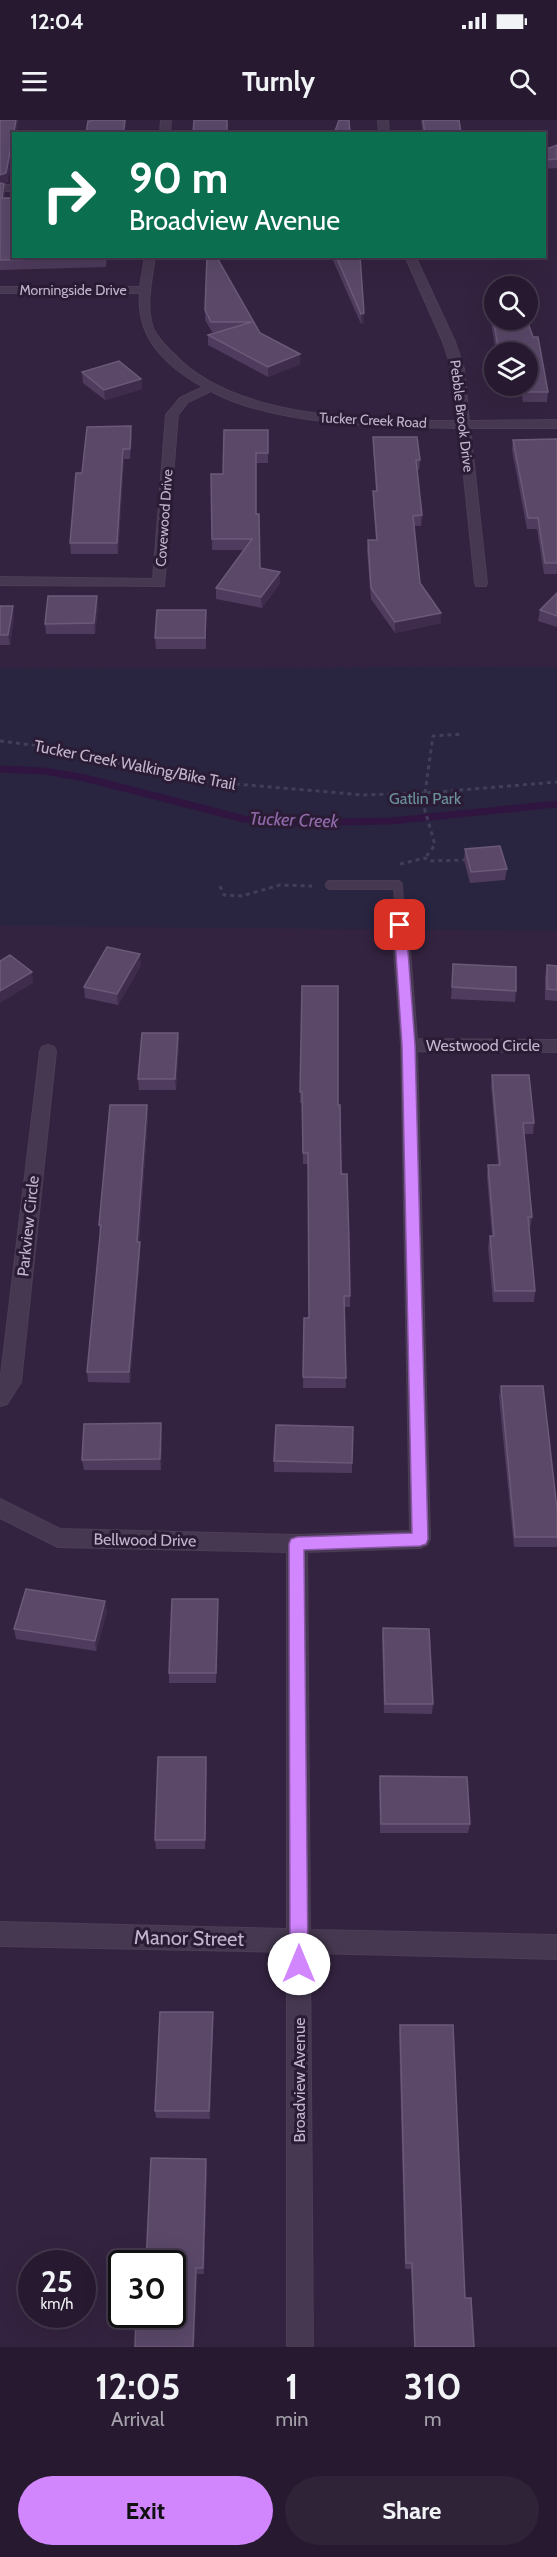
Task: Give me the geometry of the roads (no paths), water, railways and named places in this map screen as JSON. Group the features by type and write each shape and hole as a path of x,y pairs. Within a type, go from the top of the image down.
{"street":[{"name":"Tucker Creek Road","path":"150,258 146,321 151,336 178,368 211,387 267,407 329,419 359,422 557,424"},
{"name":"Pebble Brook Drive","path":"411,258 455,356 481,583"},
{"name":"Morningside Drive","path":"0,290 147,290"},
{"name":"Covewood Drive","path":"0,581 159,583 172,415 184,400 211,387"},
{"path":"297,1544 420,1539 409,1045 400,925"},
{"name":"Westwood Circle","path":"409,1045 557,1046"},
{"name":"Parkview Circle","path":"0,1398 11,1382 48,1051"},
{"name":"Bellwood Drive","path":"0,1508 58,1538 297,1544"},
{"name":"Broadview Avenue","path":"297,1544 300,2347"},
{"name":"Manor Street","path":"0,1934 557,1947"}],"lane":[{"path":"330,885 398,885 400,925"}],"waterway":[{"name":"Tucker Creek","path":"0,769 44,771 85,778 244,819 280,823 391,821 557,804"}],"park label":[{"name":"Gatlin Park","path":"425,798"}]}
